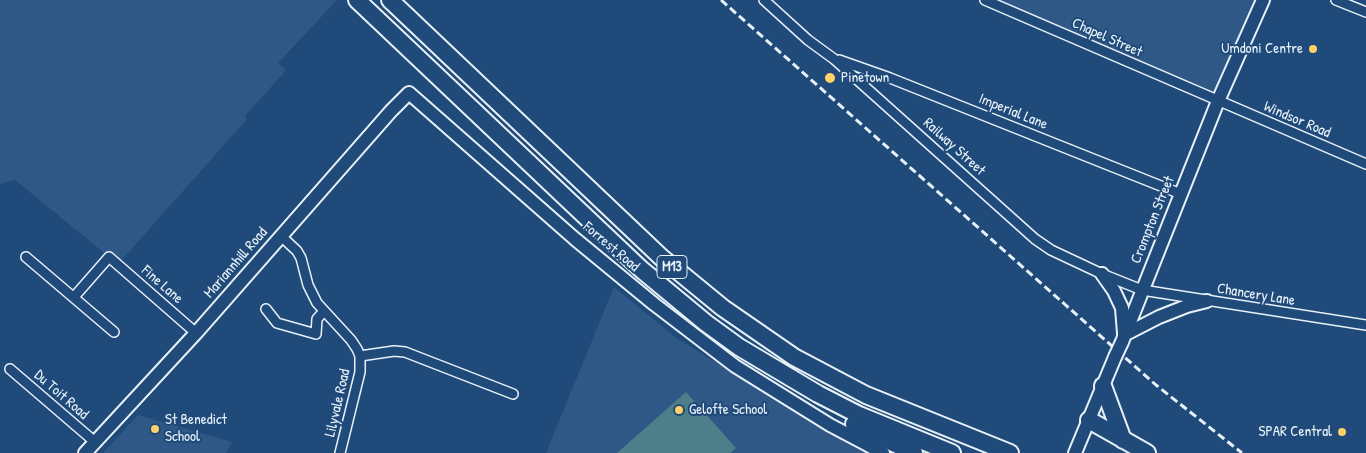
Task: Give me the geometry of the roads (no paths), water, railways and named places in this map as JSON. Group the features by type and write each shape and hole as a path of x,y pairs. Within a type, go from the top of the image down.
{"highway":[{"name":"M13","path":"357,0 642,270 706,323 784,375 859,415 952,453"},
{"name":"M13","path":"390,0 662,258 723,308 794,357 866,395 1010,453"},
{"path":"739,346 762,368 827,410 914,453"},
{"path":"1105,381 1123,440"},
{"path":"1088,420 1147,453"}],"street":[{"name":"Railway Street","path":"764,0 808,40 834,58 1035,239 1057,253 1142,290"},
{"name":"Chapel Street","path":"985,0 1218,101"},
{"name":"Crompton Street","path":"1077,447 1218,101 1263,0"},
{"path":"1336,0 1350,2 1366,12"},
{"name":"Imperial Lane","path":"834,58 890,78 1181,194"},
{"name":"Mariannhill Road","path":"85,453 196,333 391,111 409,93"},
{"name":"Forrest Road","path":"409,93 575,239 654,304 735,366 830,425 883,453"},
{"name":"Windsor Road","path":"1218,101 1366,164"},
{"path":"391,111 414,108 431,112"},
{"name":"Lilyvale Road","path":"281,236 298,251 302,258 312,296 351,340 360,356 360,372 340,453"},
{"path":"26,257 114,332"},
{"name":"Fine Lane","path":"74,297 109,257 196,333"},
{"path":"1102,274 1114,291 1122,308 1123,338 1160,317 1187,306 1207,301"},
{"name":"Chancery Lane","path":"1142,290 1366,325"},
{"path":"266,309 277,323 316,334 317,319 324,311"},
{"path":"360,356 405,352 513,394"},
{"name":"Du Toit Road","path":"10,369 95,442"}],"railway":[{"path":"721,0 1156,385 1242,453"}],"place":[{"name":"Umdoni Centre","path":"1313,49"},
{"name":"Pinetown","path":"830,78"},
{"name":"Gelofte School","path":"679,410"},
{"name":"St Benedict School","path":"155,429"},
{"name":"SPAR Central","path":"1342,432"}]}
